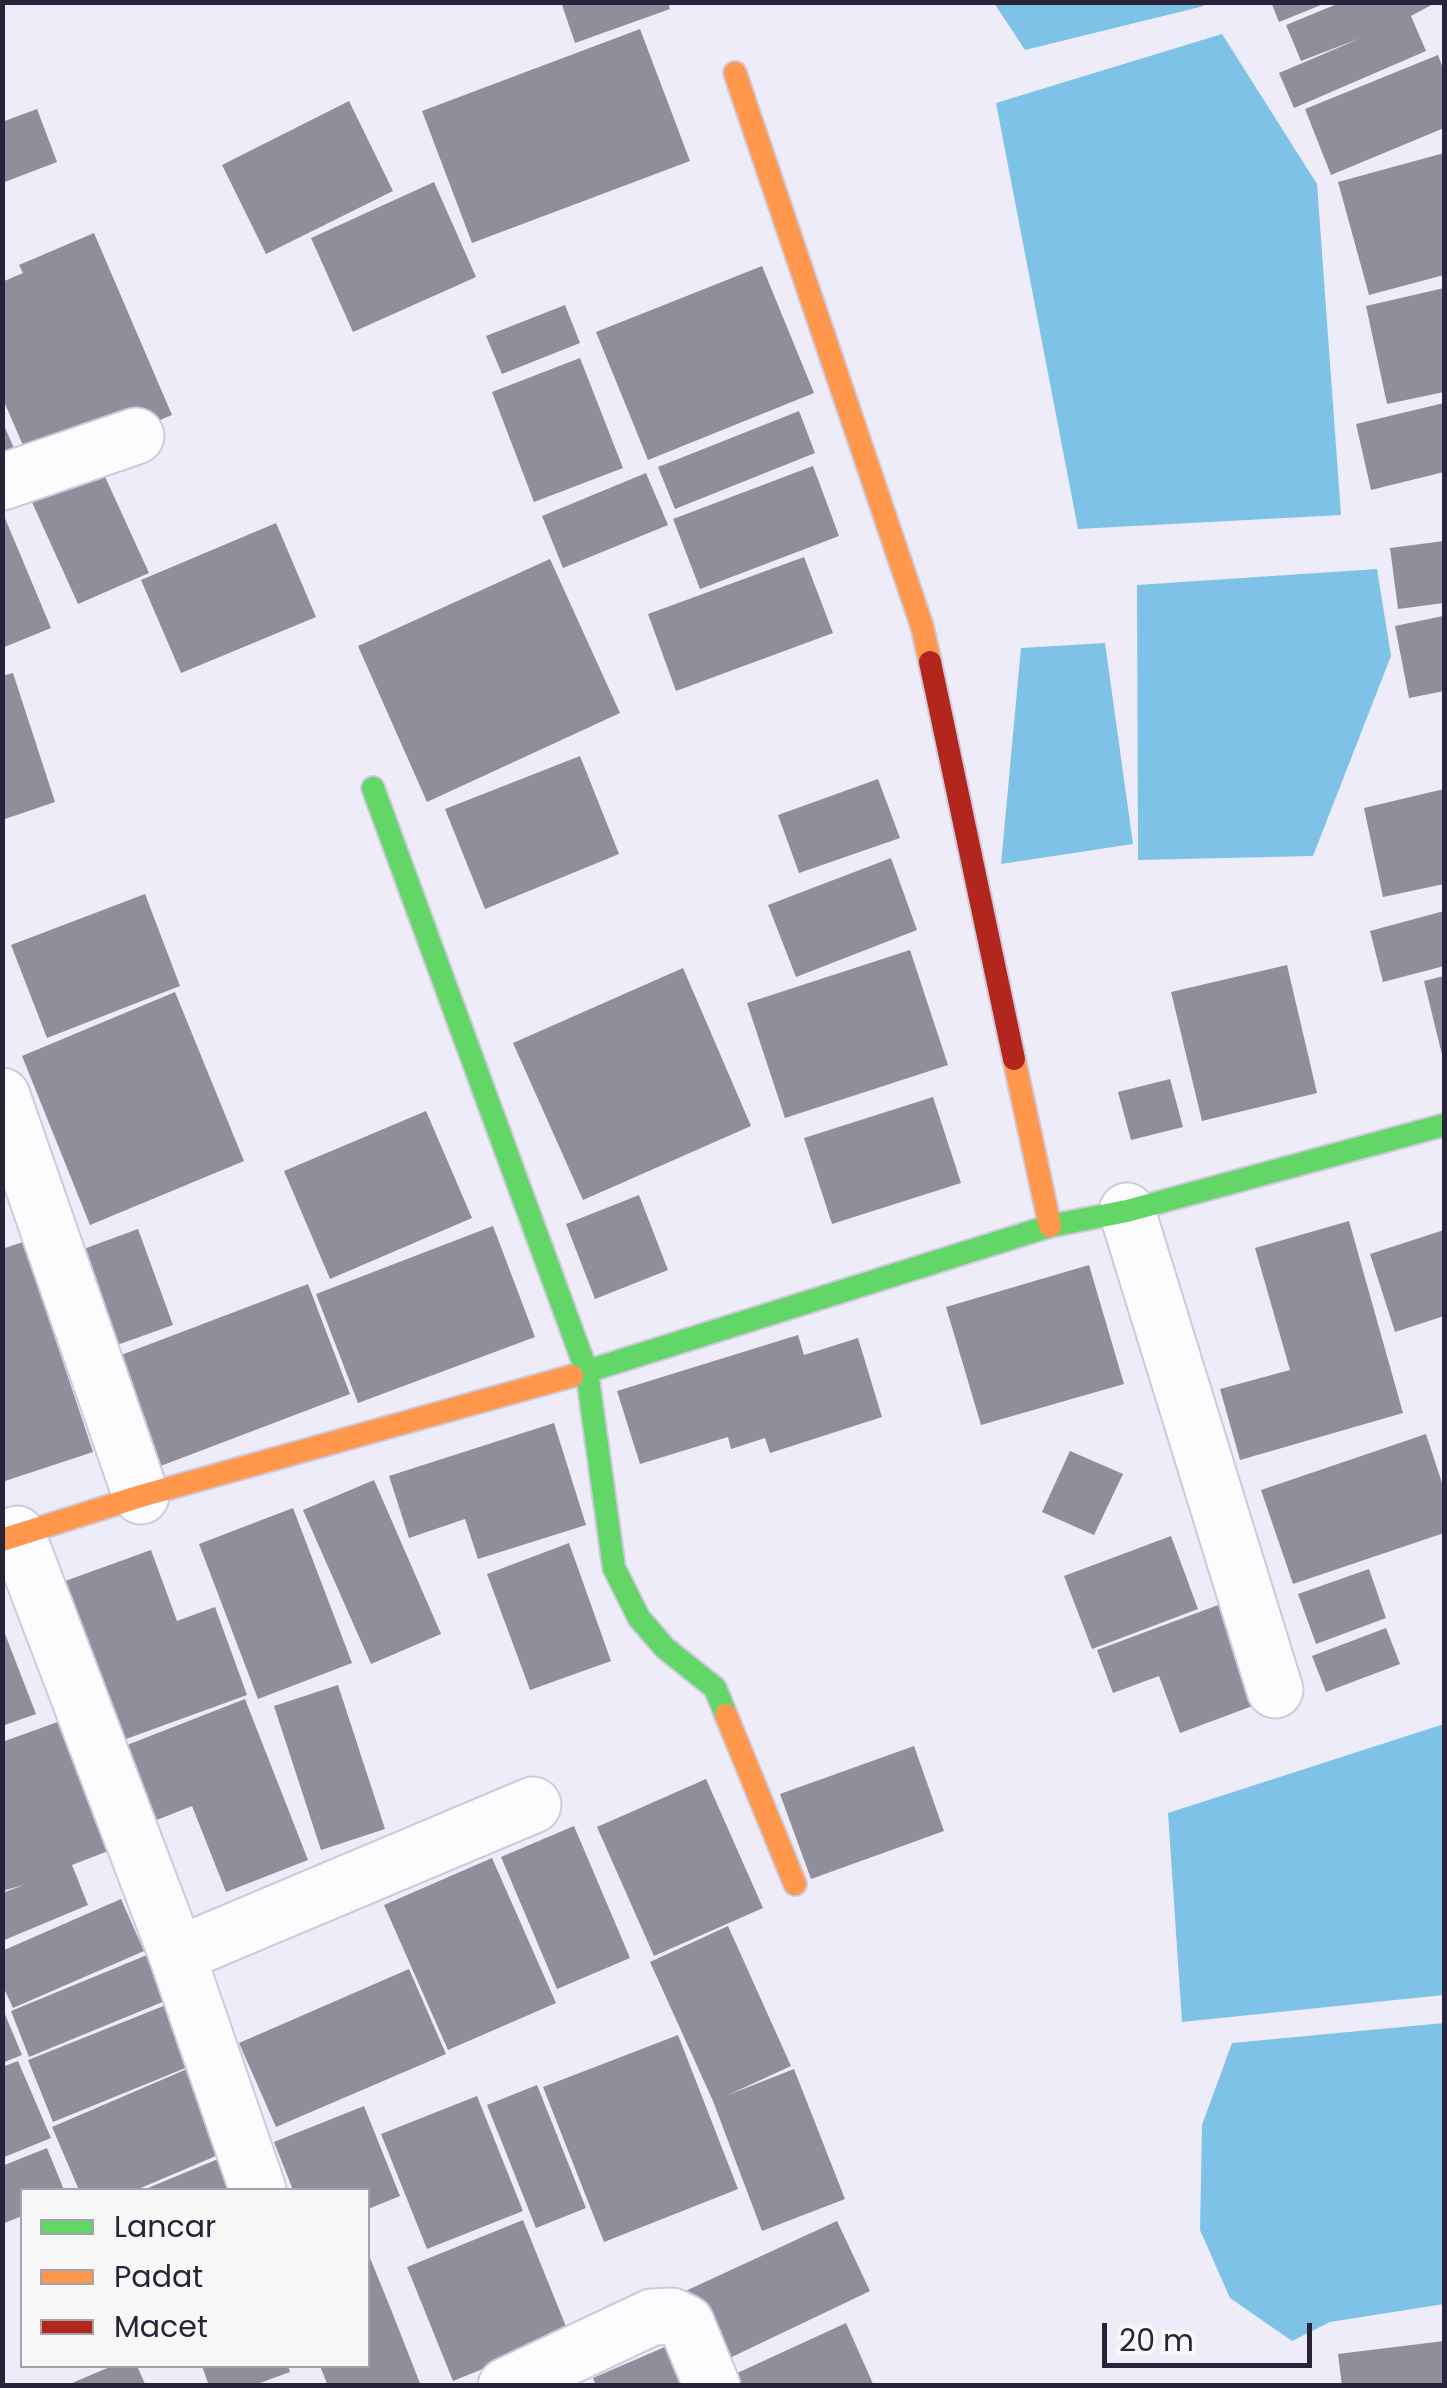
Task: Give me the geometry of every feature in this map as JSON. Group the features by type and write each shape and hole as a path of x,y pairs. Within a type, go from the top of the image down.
{"street":[{"path":"736,73 922,626 1050,1226"},
{"path":"2,482 136,436"},
{"path":"373,788 587,1372 614,1568 639,1618 665,1648 714,1688 795,1884"},
{"path":"2,1096 141,1496"},
{"path":"257,2188 177,1955 10,1537 141,1496 587,1372 1050,1226 1127,1211 1444,1125"},
{"path":"1127,1211 1276,1690"},
{"path":"177,1955 533,1805"},
{"path":"506,2386 652,2317 672,2316 686,2323 712,2386"}],"water":[{"path":"994,3 1204,6 1025,50"},
{"path":"1222,34 1317,184 1341,515 1078,529 996,103"},
{"path":"1377,569 1391,656 1313,856 1138,860 1137,585"},
{"path":"1105,643 1133,844 1001,864 1021,648"},
{"path":"1444,1724 1444,1995 1182,2022 1168,1813"},
{"path":"1444,2023 1444,2304 1330,2322 1292,2341 1230,2298 1200,2230 1202,2125 1232,2043"}],"building":[{"path":"561,2 668,2 670,9 575,43"},
{"path":"1271,2 1326,2 1326,3 1279,22"},
{"path":"1342,2 1437,2 1411,16 1426,51 1294,108 1279,73 1361,38 1301,61 1286,25"},
{"path":"640,29 690,161 472,243 422,111"},
{"path":"1438,55 1444,71 1444,128 1331,175 1305,109"},
{"path":"349,101 393,191 266,254 222,165"},
{"path":"37,109 57,162 2,183 2,122"},
{"path":"1444,153 1444,275 1369,295 1338,182"},
{"path":"434,182 476,277 353,332 311,238"},
{"path":"94,233 172,415 96,447 29,459 2,397 2,282 23,273 19,265"},
{"path":"762,266 814,393 648,460 596,332"},
{"path":"1444,288 1444,392 1387,404 1366,306"},
{"path":"565,305 580,343 502,374 486,336"},
{"path":"580,358 623,468 534,502 492,392"},
{"path":"1444,403 1444,472 1371,490 1356,424"},
{"path":"799,411 815,453 675,509 658,467"},
{"path":"2,421 18,457 2,464"},
{"path":"96,457 149,573 78,604 26,489"},
{"path":"813,466 839,536 700,589 673,519"},
{"path":"646,473 668,525 563,568 542,516"},
{"path":"2,511 51,628 2,648"},
{"path":"276,523 316,617 181,673 141,580"},
{"path":"1444,541 1444,603 1398,609 1390,548"},
{"path":"804,557 833,633 676,691 648,614"},
{"path":"550,559 620,713 427,802 358,646"},
{"path":"1443,616 1444,691 1409,698 1395,626"},
{"path":"13,673 55,802 5,819 2,676"},
{"path":"580,756 619,854 485,909 445,809"},
{"path":"878,779 900,838 799,873 778,815"},
{"path":"1444,789 1444,884 1383,897 1364,808"},
{"path":"891,858 917,930 796,977 768,905"},
{"path":"145,894 180,986 47,1038 11,945"},
{"path":"1444,911 1444,966 1383,982 1370,931"},
{"path":"910,950 948,1065 785,1118 747,1003"},
{"path":"1287,965 1317,1093 1202,1121 1171,992"},
{"path":"683,968 751,1126 583,1200 513,1043"},
{"path":"1444,976 1444,1059 1443,1059 1424,981"},
{"path":"175,992 244,1161 90,1225 22,1056"},
{"path":"1170,1079 1183,1127 1131,1140 1118,1092"},
{"path":"933,1097 961,1183 832,1224 804,1138"},
{"path":"426,1111 472,1218 330,1279 284,1171"},
{"path":"639,1195 668,1270 595,1299 566,1224"},
{"path":"1349,1221 1403,1413 1240,1460 1220,1389 1290,1370 1255,1248"},
{"path":"493,1226 535,1337 358,1403 316,1294"},
{"path":"138,1229 173,1325 103,1350 70,1254"},
{"path":"1444,1230 1444,1316 1395,1332 1370,1254"},
{"path":"23,1242 93,1452 2,1482 2,1249"},
{"path":"1089,1265 1124,1384 981,1425 946,1307"},
{"path":"308,1284 350,1394 150,1470 108,1360"},
{"path":"798,1335 804,1355 858,1338 882,1417 770,1453 765,1438 731,1449 728,1437 640,1464 617,1391"},
{"path":"554,1423 586,1525 478,1559 465,1519 409,1538 389,1476"},
{"path":"1426,1434 1444,1489 1444,1533 1293,1584 1261,1490"},
{"path":"1070,1451 1123,1474 1094,1535 1042,1512"},
{"path":"374,1480 441,1634 371,1664 303,1510"},
{"path":"293,1508 352,1663 258,1699 199,1544"},
{"path":"1171,1536 1198,1609 1092,1649 1064,1576"},
{"path":"569,1543 611,1661 530,1690 487,1574"},
{"path":"151,1550 177,1621 215,1607 247,1695 115,1743 57,1584"},
{"path":"1369,1569 1386,1618 1316,1644 1298,1594"},
{"path":"1229,1601 1266,1701 1180,1733 1159,1676 1113,1693 1097,1650"},
{"path":"2,1626 36,1714 2,1726"},
{"path":"1386,1628 1400,1664 1326,1692 1312,1656"},
{"path":"338,1685 385,1829 321,1850 274,1706"},
{"path":"245,1699 308,1860 226,1892 192,1806 139,1827 109,1752"},
{"path":"66,1719 116,1848 72,1865 88,1905 2,1941 2,1893 24,1885 2,1891 2,1742"},
{"path":"914,1746 944,1831 811,1879 780,1794"},
{"path":"706,1779 763,1908 654,1956 597,1827"},
{"path":"574,1826 630,1958 557,1989 501,1857"},
{"path":"492,1858 556,2003 448,2050 384,1905"},
{"path":"121,1899 144,1951 13,2008 2,1984 2,1951"},
{"path":"728,1926 791,2066 728,2095 794,2069 845,2199 762,2231 713,2101 650,1962"},
{"path":"147,1955 165,2001 29,2057 11,2011"},
{"path":"409,1969 446,2054 276,2127 239,2043"},
{"path":"186,1997 210,2058 53,2122 28,2060"},
{"path":"2,2007 22,2055 2,2063"},
{"path":"678,2035 738,2189 604,2242 543,2087"},
{"path":"18,2061 51,2138 2,2158 2,2067"},
{"path":"194,2066 230,2150 141,2188 78,2188 52,2127"},
{"path":"537,2085 586,2208 536,2228 487,2105"},
{"path":"477,2096 523,2211 427,2249 381,2134"},
{"path":"364,2106 400,2196 370,2208 370,2188 292,2188 274,2142"},
{"path":"47,2148 63,2188 20,2188 20,2217 2,2224 2,2166"},
{"path":"235,2152 249,2188 148,2188"},
{"path":"523,2220 569,2334 453,2381 407,2267"},
{"path":"837,2221 870,2291 713,2366 679,2294"},
{"path":"370,2258 421,2386 328,2386 321,2368 370,2368"},
{"path":"846,2323 874,2386 709,2386"},
{"path":"1444,2341 1444,2386 1342,2386 1338,2354"},
{"path":"667,2346 684,2386 596,2386 593,2378"},
{"path":"107,2368 138,2368 146,2386 65,2386"},
{"path":"203,2368 289,2368 290,2372 252,2386 209,2386"}],"traffic: fast":[{"path":"373,788 587,1372 614,1568 639,1618 665,1648 715,1688 726,1715"},
{"path":"572,1376 1050,1226 1127,1211 1444,1125"}],"traffic: slow":[{"path":"735,73 922,626 930,662"},
{"path":"1014,1059 1050,1226"},
{"path":"2,1540 141,1496 572,1376"},
{"path":"726,1715 795,1884"}],"traffic: jam":[{"path":"930,662 1014,1059"}]}
